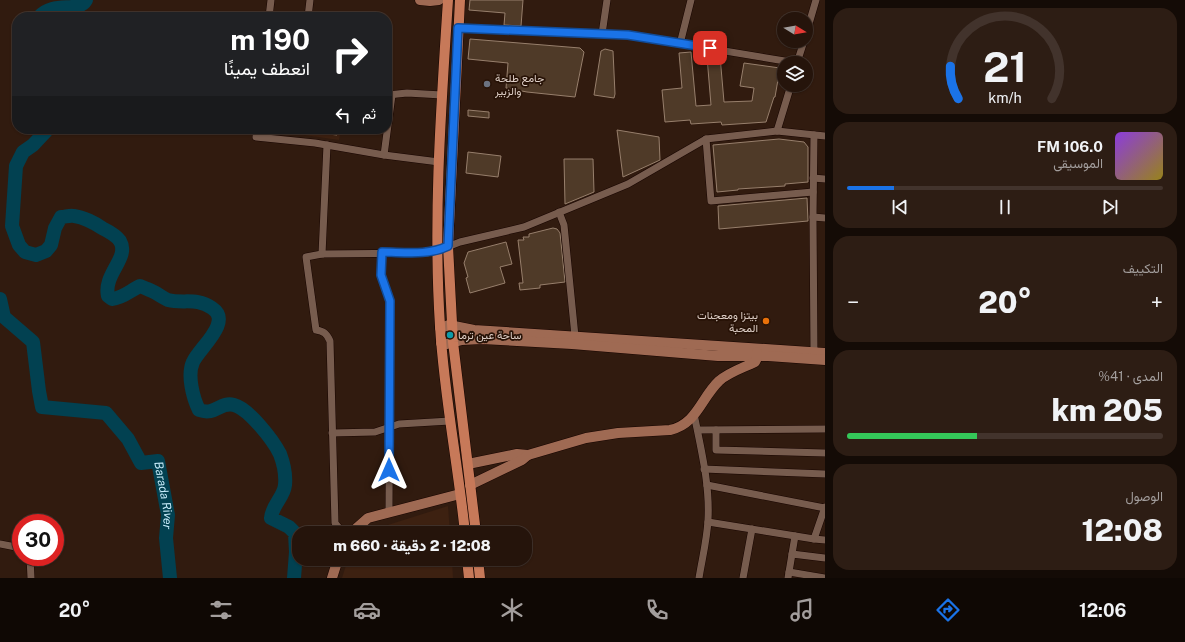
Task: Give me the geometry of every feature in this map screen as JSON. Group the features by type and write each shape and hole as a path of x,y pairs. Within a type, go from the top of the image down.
{"main road":[{"path":"448,0 439,162 437,251 441,343 464,526"},
{"path":"460,0 448,246 453,342 475,526"},
{"path":"468,566 469,578"},
{"path":"479,566 480,578"}],"street":[{"path":"270,12 271,0"},
{"path":"309,12 310,0"},
{"path":"420,0 439,0"},
{"path":"602,34 607,0"},
{"path":"680,44 691,0"},
{"path":"812,12 816,0"},
{"path":"458,28 628,35 797,63 802,48"},
{"path":"777,131 789,92"},
{"path":"392,95 407,93 442,95"},
{"path":"337,526 335,523 330,341 327,335 322,331 316,330 306,257 322,254 382,252 426,253 437,251 460,242 524,227 628,184 706,140 777,131 825,136"},
{"path":"256,134 256,137 327,145 384,155 439,162"},
{"path":"384,155 386,134"},
{"path":"814,135 814,352"},
{"path":"706,140 711,201 813,192"},
{"path":"322,254 327,145"},
{"path":"813,178 825,178"},
{"path":"559,212 564,225 575,336"},
{"path":"813,217 825,218"},
{"path":"382,252 381,275 390,301 388,427 389,512"},
{"path":"440,328 446,325 474,330 575,336 729,351"},
{"path":"441,343 447,344 462,340 482,339 729,351 825,353"},
{"path":"757,352 825,360"},
{"path":"468,464 517,454 528,455 586,438 618,433 674,430 686,424 710,392 728,374 754,362 757,352"},
{"path":"694,414 707,485 708,522 699,578"},
{"path":"332,433 375,432 399,424 450,421"},
{"path":"698,430 825,429"},
{"path":"716,430 716,450 825,453"},
{"path":"470,485 522,460 528,455"},
{"path":"704,469 825,474"},
{"path":"707,485 825,508 814,538"},
{"path":"359,526 368,518 460,494"},
{"path":"708,522 825,540"},
{"path":"743,578 752,529"},
{"path":"795,536 789,575 825,578"},
{"path":"0,544 12,546"},
{"path":"792,554 825,558"},
{"path":"30,566 31,578"},
{"path":"332,578 336,566"}],"shaded area":[{"path":"298,134 340,134 339,140"},
{"path":"448,506 449,526 385,526"},
{"path":"346,566 452,566 453,578 342,578"}],"building":[{"path":"470,0 523,0 521,26 504,25 505,13 469,10"},
{"path":"470,39 580,48 584,52 575,97 527,92 506,88 508,63 468,59"},
{"path":"605,49 613,51 614,98 594,95 601,51"},
{"path":"691,52 696,106 711,105 707,57 720,56 724,102 752,101 754,88 740,86 744,63 777,68 777,85 775,97 766,122 722,125 721,122 691,124 690,120 665,122 662,90 682,88 679,53"},
{"path":"468,110 489,112 489,118 468,116"},
{"path":"617,130 659,137 660,160 623,177"},
{"path":"779,139 804,142 808,147 808,182 785,184 785,186 717,192 713,145"},
{"path":"468,152 501,156 498,177 466,173"},
{"path":"564,159 593,159 594,192 565,204"},
{"path":"807,198 808,221 719,229 718,206"},
{"path":"553,228 557,229 560,233 565,282 540,285 540,288 520,290 519,283 523,283 518,240 524,240 523,237 529,237 529,234"},
{"path":"506,242 512,264 500,267 505,283 470,293 464,263 468,252"}],"waterway":[{"path":"45,12 52,9 77,6 86,0"},
{"path":"43,134 33,145 23,152 16,166 12,226 19,245 25,252 36,255 46,251 51,245 55,228 61,217 72,216 81,218 92,222 109,232 120,241 122,254 112,273 107,288 108,296 112,299 123,296 140,286 168,300 201,303 212,308 217,314 219,320 217,328 196,356 191,367 191,380 195,399 199,410 210,411 229,404 247,412 272,441 280,454 284,469 285,485 283,493 273,509 271,518 289,527 295,533 296,552 294,578"},
{"name":"Barada River","path":"0,299 4,317 33,342 42,407 106,413 128,439 141,463 158,461 168,515 166,538 170,578"}],"place":[{"name":"جامع طلحة والزبير","path":"487,84"},
{"name":"بيتزا ومعجنات المحبة","path":"766,321"},
{"name":"ساحة عين ترما","path":"450,335"}],"route":[{"path":"389,470 388,427 390,301 381,275 382,252 426,253 437,251 448,246 458,28 547,33 628,35 710,48"}]}
